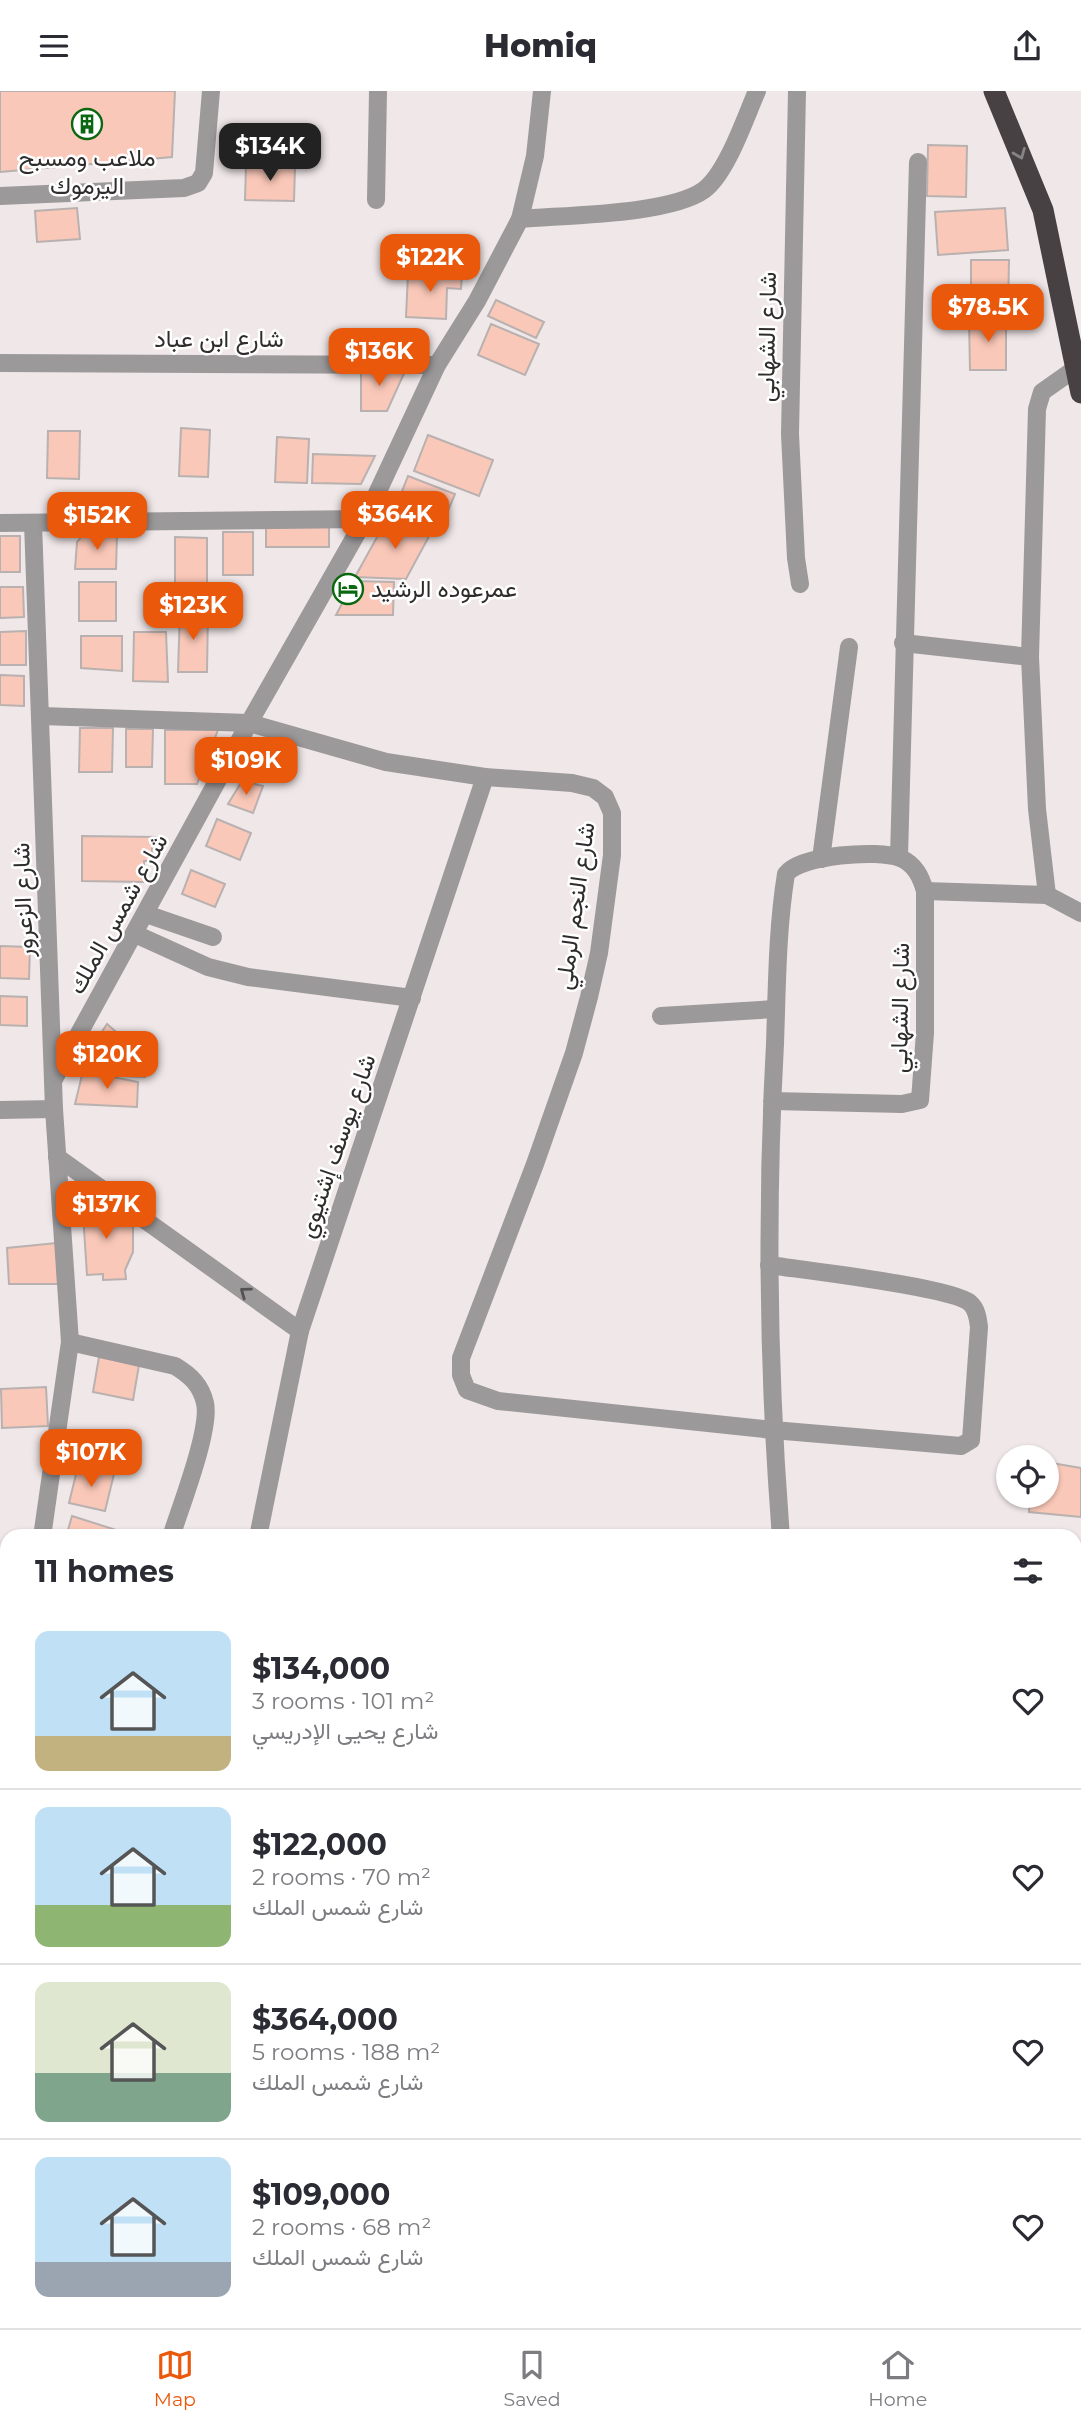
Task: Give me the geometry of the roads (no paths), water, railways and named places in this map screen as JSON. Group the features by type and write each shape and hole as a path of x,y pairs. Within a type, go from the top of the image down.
{"highway":[{"path":"994,91 1043,210 1081,393"}],"street":[{"path":"0,195 184,188 198,183 204,173 211,91"},
{"path":"376,200 379,91"},
{"name":"شارع شمس الملك","path":"53,1081 249,723 365,519 437,365 477,301 520,219 535,156 542,91"},
{"path":"520,219 660,206 684,200 705,189 727,156 757,91"},
{"name":"شارع الشهابي","path":"797,91 790,434 796,558 800,584"},
{"path":"899,857 918,162"},
{"name":"شارع ابن عباد","path":"0,363 437,365"},
{"path":"1047,895 1037,809 1030,657 1037,409 1042,392 1076,368"},
{"path":"0,523 365,519"},
{"name":"شارع الزعرور","path":"33,523 54,1109 70,1342 62,1416 43,1529"},
{"path":"903,643 1030,657"},
{"path":"821,859 849,647"},
{"name":"شارع النجم الرملي","path":"41,716 249,723 386,762 485,777 572,783 593,788 605,797 612,813 612,855 599,953 574,1053 461,1358 461,1375 467,1390 498,1401 773,1430"},
{"name":"شارع يوسف إشتيوي","path":"260,1529 300,1331 485,777"},
{"path":"780,1529 773,1430 769,1265 776,1009 786,874 798,864 821,859 855,854 899,857 916,871 925,891 1047,895 1081,912"},
{"name":"شارع الشهابي","path":"772,1101 902,1104 920,1100 925,1034 925,891"},
{"path":"146,914 213,937"},
{"path":"135,934 208,967 248,977 412,998"},
{"path":"661,1016 776,1009"},
{"path":"0,1110 54,1109"},
{"path":"57,1157 300,1331"},
{"path":"769,1265 958,1296 971,1303 978,1314 979,1327 973,1435 961,1446 773,1430"},
{"path":"70,1342 175,1366 189,1374 201,1389 206,1421 173,1529"}],"place":[{"name":"ملاعب ومسبح اليرموك","path":"87,124"},
{"name":"عمرعوده الرشيد","path":"348,589"}]}
